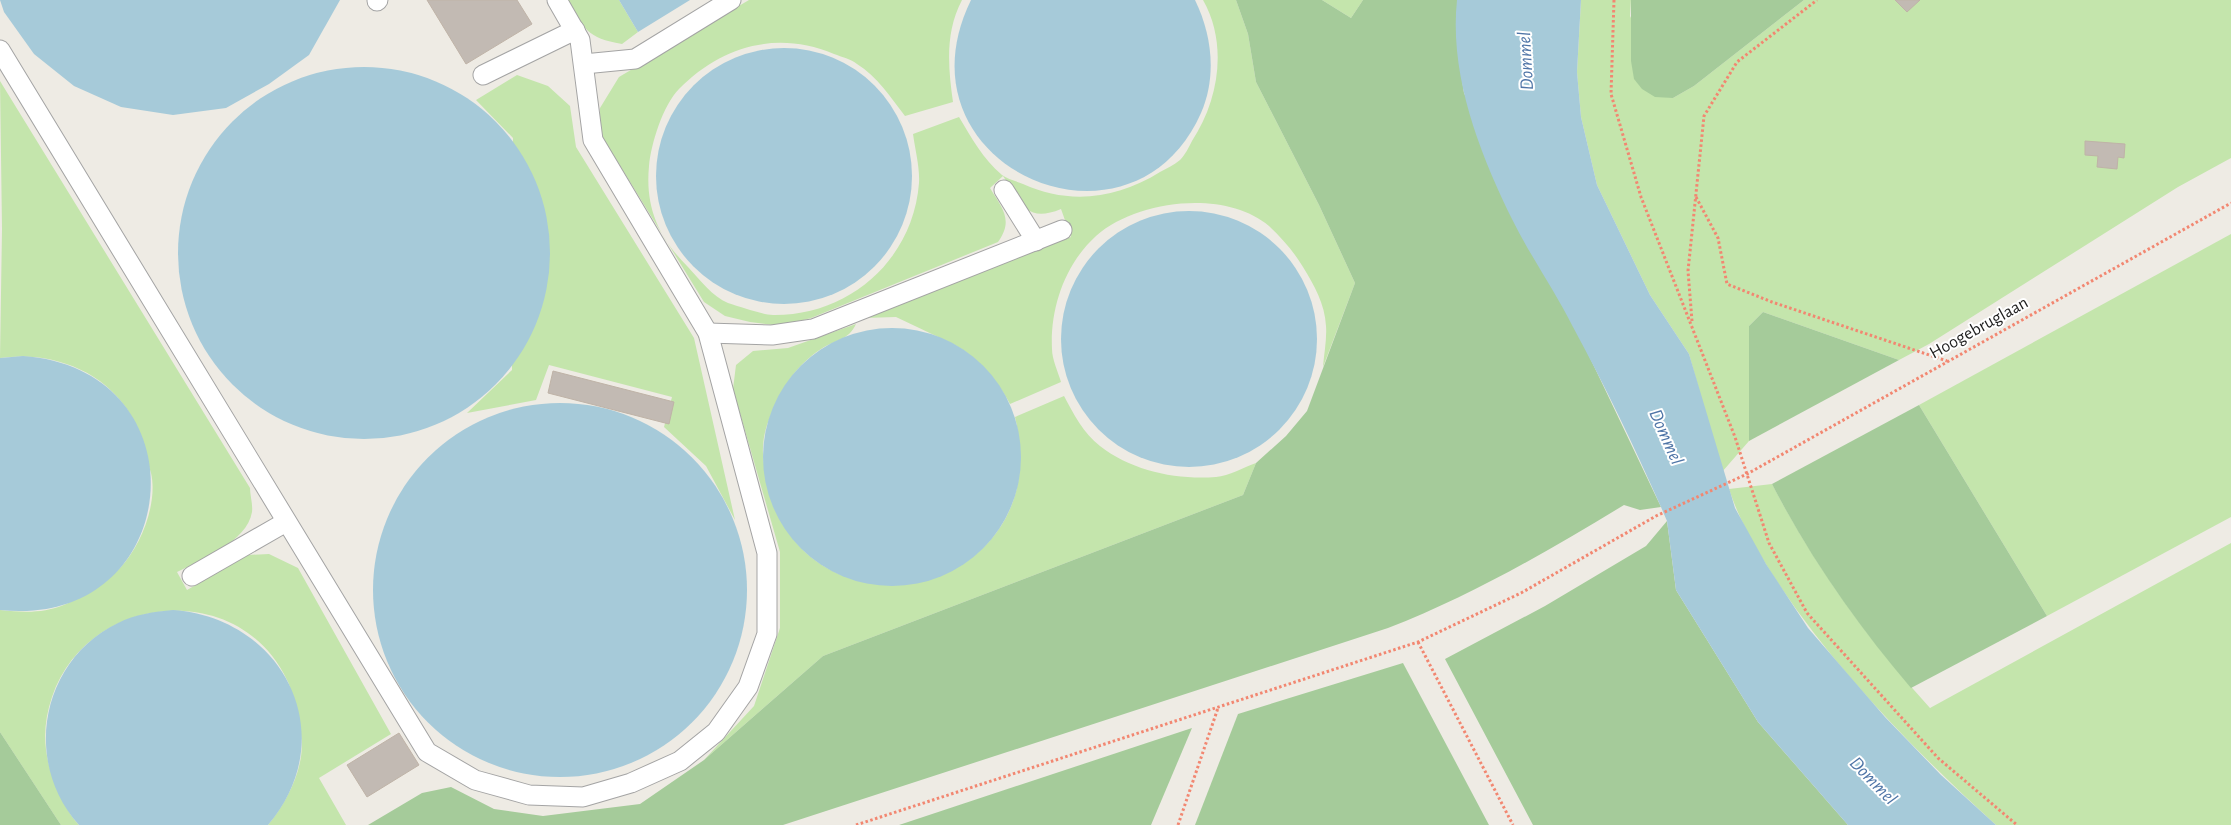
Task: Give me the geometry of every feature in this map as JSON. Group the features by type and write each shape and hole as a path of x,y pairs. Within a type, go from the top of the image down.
{"lane":[{"path":"0,50 427,752 475,780 529,795 583,797 631,784 680,761 716,732 748,688 767,634 767,552 708,333 593,140 580,40 557,0"},
{"path":"584,64 635,59 731,0"},
{"path":"483,75 575,30"},
{"path":"1004,190 1036,241"},
{"path":"708,333 772,335 812,329 1062,230"},
{"path":"192,576 286,522"}],"path":[{"path":"1614,0 1611,94 1641,197 1693,327 1747,474 1769,544 1807,613 1938,758 2017,825"},
{"path":"1693,327 1688,271 1704,116 1737,62 1816,0"},
{"path":"1696,197 1718,238 1727,284 1772,302 1947,361"},
{"name":"Hoogebruglaan","path":"856,825 1418,642 1521,593 1656,516 1740,478 2231,203"},
{"path":"1418,642 1513,825"},
{"path":"1178,825 1218,708"}],"green space":[{"path":"568,0 619,0 638,32 622,44 601,39 588,31"},
{"path":"749,0 962,0 950,37 949,63 953,102 905,116 877,81 855,62 813,47 792,43 771,43 751,46 713,62 695,74 673,96 659,125 650,157 649,195 656,221 669,245 717,297 728,303 756,312 773,315 801,313 827,306 851,294 872,278 890,259 904,236 914,211 919,177 913,134 959,117 983,155 995,169 1009,179 1040,191 1075,197 1110,193 1144,181 1173,165 1184,156 1201,125 1209,108 1214,90 1218,53 1216,35 1211,17 1203,0 1236,0 1248,34 1256,82 1319,205 1355,283 1323,367 1326,341 1324,310 1315,288 1296,256 1269,226 1251,214 1229,207 1206,203 1157,207 1134,214 1113,224 1096,236 1085,247 1068,273 1057,303 1054,318 1052,353 1061,382 1010,404 1000,387 987,371 971,356 955,345 896,317 864,318 1071,237 1061,209 1039,214 1031,212 1019,201 1003,176 990,188 1002,208 1006,221 1003,234 998,242 811,318 780,326 725,316 704,302 606,143 600,132 600,108 619,77"},
{"path":"1236,0 1322,0 1351,18 1363,0 1457,0 1458,53 1464,93 1661,507 1640,510 1624,505 1538,556 1479,587 1388,628 783,825 368,825 422,793 451,787 494,809 543,816 640,804 704,760 823,656 1243,495 1256,463 1286,436 1307,411 1355,283 1319,205 1256,82 1248,34"},
{"path":"1322,0 1363,0 1351,18"},
{"path":"1581,0 1631,0 1630,16 1673,98 1694,86 1804,0 2231,0 2231,158 2178,187 1929,344 1899,360 1763,312 1749,326 1749,441 1722,472 1689,354 1650,295 1597,185 1581,117 1577,72"},
{"path":"1631,0 1804,0 1694,86 1673,98 1655,97 1642,89 1634,79 1631,61"},
{"path":"517,75 548,86 570,106 576,147 694,338 735,520 706,466 664,427 672,397 549,365 536,400 467,413 512,370 513,138 476,100"},
{"path":"0,81 250,488 252,512 242,532 222,549 177,572 187,590 248,555 269,554 298,568 391,734 319,778 346,825 268,825 282,806 294,783 301,759 300,731 290,686 265,647 235,625 201,613 165,611 129,619 97,636 70,662 52,697 45,730 45,740 48,761 55,782 68,810 79,825 61,825 0,732 0,610 29,612 53,609 75,600 120,568 135,548 146,524 153,485 150,469 127,409 102,383 87,373 54,360 18,356 0,358 2,229"},
{"path":"2231,234 2231,517 2047,616 1919,405"},
{"path":"1763,312 1899,360 1749,441 1749,326"},
{"path":"856,324 853,330 845,337 811,356 788,382 771,414 764,435 763,445 766,474 782,520 791,536 815,560 844,576 875,584 908,583 939,575 968,560 992,538 1010,509 1014,498 1020,463 1015,417 1064,396 1079,423 1094,441 1113,455 1140,468 1170,475 1201,478 1221,476 1256,463 1243,495 823,656 704,760 754,706 780,628 780,552 733,389 736,365 753,351 788,348"},
{"path":"1919,405 2047,616 1911,688 1872,640 1836,590 1802,538 1772,484"},
{"path":"1772,484 1806,544 1844,601 1885,656 1930,708 2231,543 2231,825 1996,825 1937,770 1854,682 1803,619 1773,575 1745,527 1729,489"},
{"path":"1667,521 1676,590 1758,722 1848,825 1533,825 1445,659 1545,606 1646,546"},
{"path":"1403,663 1489,825 1195,825 1238,714"},
{"path":"1192,728 1151,825 899,825"},
{"path":"0,732 61,825 0,825"}],"water":[{"path":"0,0 340,0 309,55 269,84 226,108 173,115 121,107 74,86 34,54 4,12"},
{"path":"619,0 690,0 638,32"},
{"path":"971,0 1195,0 1209,41 1211,70 1206,99 1201,113 1168,160 1124,185 1076,190 1029,178 990,150 963,110 955,59"},
{"name":"Dommel","path":"1457,0 1581,0 1577,72 1581,117 1597,185 1650,295 1689,354 1735,508 1766,564 1808,628 1885,717 1941,775 1996,825 1848,825 1758,722 1676,590 1667,521 1661,507 1596,371 1520,234 1489,169 1470,114 1463,86 1456,29"},
{"path":"771,48 797,48 821,53 844,63 875,85 891,105 907,139 912,163 912,189 907,213 891,247 875,267 855,283 821,299 797,304 771,304 747,299 724,289 693,267 677,247 661,213 656,189 656,163 661,139 671,116 693,85 713,69 747,53"},
{"path":"364,67 400,70 435,81 467,98 496,121 519,150 536,182 547,217 550,253 547,289 536,324 519,356 496,385 467,408 435,425 400,436 364,439 328,436 293,425 261,408 232,385 209,356 192,324 181,289 178,253 181,217 192,182 209,150 232,121 261,98 293,81 328,70"},
{"path":"1189,211 1226,217 1249,226 1270,240 1288,258 1307,290 1314,314 1317,339 1311,376 1302,399 1288,420 1270,438 1238,457 1214,464 1189,467 1152,461 1129,452 1108,438 1090,420 1071,388 1064,364 1061,339 1067,302 1076,279 1090,258 1108,240 1140,221 1164,214"},
{"path":"892,328 917,331 953,343 974,357 992,375 1006,396 1011,408 1018,432 1021,457 1018,482 1006,518 992,539 974,557 953,571 941,576 917,583 892,586 867,583 831,571 810,557 792,539 778,518 773,506 766,482 763,457 766,432 778,396 792,375 810,357 831,343 843,338 867,331"},
{"path":"23,356 83,371 123,404 146,447 150,495 137,542 108,581 62,605 0,610 0,358"},
{"path":"560,403 597,406 632,417 664,434 679,445 705,471 716,486 733,518 744,553 747,590 744,627 733,662 716,694 705,709 679,735 664,746 632,763 597,774 560,777 523,774 488,763 456,746 441,735 415,709 404,694 387,662 376,627 373,590 376,553 387,518 404,486 415,471 441,445 456,434 488,417 523,406"},
{"path":"173,610 212,618 246,635 272,658 291,688 300,720 301,755 290,791 268,825 79,825 61,800 50,772 46,743 48,714 57,687 71,661 92,640 124,620 138,615"}],"building":[{"path":"427,0 517,0 532,24 466,64"},
{"path":"1895,0 1920,0 1907,12"},
{"path":"2085,141 2125,144 2124,158 2118,157 2117,169 2097,167 2098,156 2085,155"},
{"path":"553,371 674,402 669,424 548,393"},
{"path":"399,733 419,765 367,797 347,765"}]}
